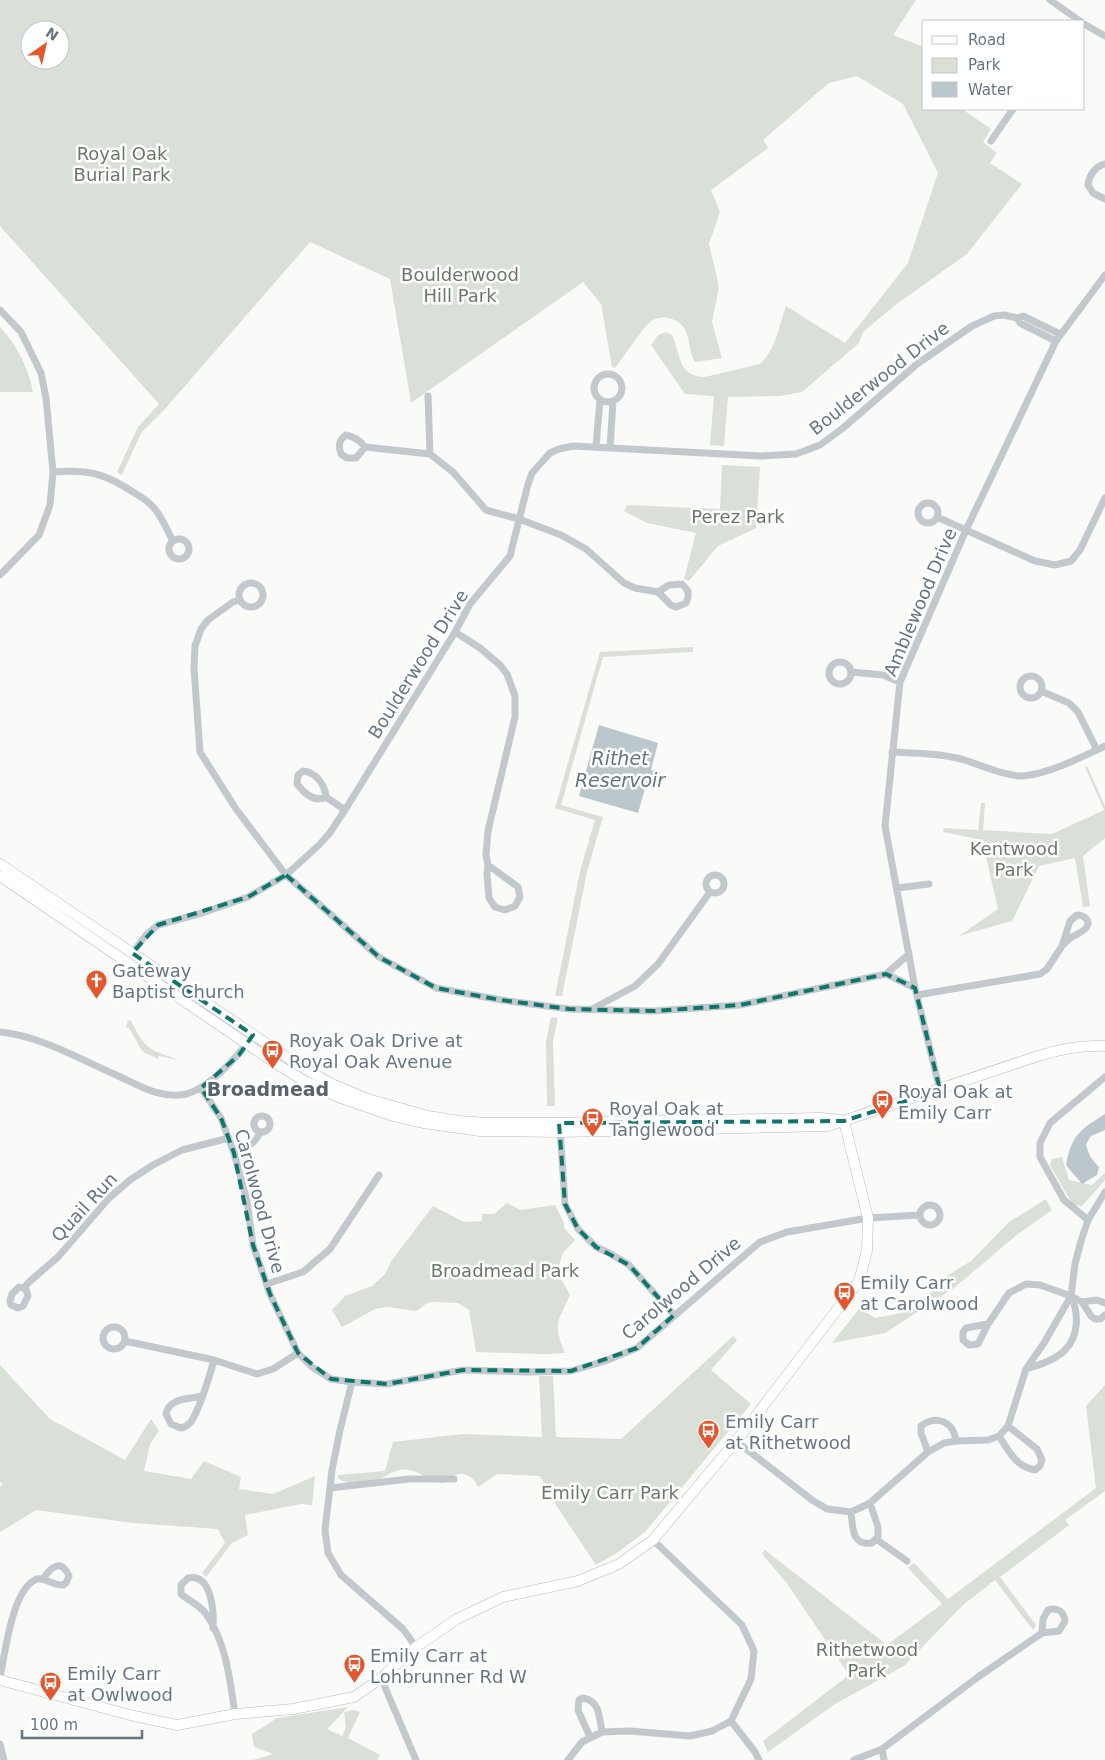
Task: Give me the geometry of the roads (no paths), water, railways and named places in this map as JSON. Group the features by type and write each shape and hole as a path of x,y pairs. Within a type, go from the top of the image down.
{"main road":[{"path":"0,864 253,1035 300,1066 332,1084 368,1099 428,1116 489,1123 560,1127"},
{"path":"0,876 246,1044 303,1080 338,1097 392,1116 423,1124 470,1130 821,1118 844,1121 1038,1056 1064,1049 1105,1046"},
{"path":"0,1679 134,1716 176,1725 235,1714 294,1709 354,1697 380,1678 416,1647 457,1619 503,1597 578,1581 619,1564 653,1540 736,1441 859,1281 867,1251 868,1218 844,1121"}],"street":[{"path":"1050,0 1078,20"},
{"path":"1085,24 1105,36"},
{"path":"991,141 1012,110"},
{"path":"1105,164 1097,167 1088,185 1093,193 1105,200"},
{"name":"Amblewood Drive","path":"940,1090 916,991 885,826 900,682 966,530 1056,341 1105,275"},
{"path":"1097,287 1105,288"},
{"path":"0,310 21,332 41,373 46,398 53,472 50,505 39,535 0,575"},
{"name":"Boulderwood Drive","path":"126,962 146,935 158,925 202,913 248,897 286,875 329,834 455,632 470,604 510,556 532,473 550,454 559,449 574,446 596,446 761,456 796,454 820,445 843,428 917,364 972,326 994,316 1004,315 1017,318 1023,316 1060,334"},
{"path":"1017,318 1020,323 1056,341"},
{"path":"607,374 616,378 621,386 620,395 613,401 606,402 600,400 594,392 595,382 607,374"},
{"path":"428,396 430,454"},
{"path":"596,446 600,400"},
{"path":"610,448 613,401"},
{"path":"365,447 430,454 452,472 486,510 519,519 561,535 586,549 624,584 658,592"},
{"path":"53,472 76,470 89,472 119,483 147,501 154,508 173,541"},
{"path":"937,517 1035,561 1055,565 1070,560 1080,550 1105,498"},
{"path":"240,600 233,602 208,620 201,629 195,646 194,668 200,752 236,809 286,875 378,957 436,988 500,1000 569,1009 593,1008 654,1012 740,1005 886,974 909,954"},
{"path":"455,632 480,648 496,662 507,674 515,696 515,717 488,831 486,856 491,903 500,910 510,909 515,906 520,897 518,887 488,865"},
{"path":"851,672 883,675 900,682"},
{"path":"1041,691 1069,703 1078,712 1097,750"},
{"path":"892,752 957,758 996,771 1022,776 1060,767 1105,746"},
{"path":"326,797 325,789 321,782 310,772 303,771 298,775 297,784 309,796 316,799 326,797 345,810"},
{"path":"897,888 929,884"},
{"path":"593,1008 635,986 658,964 710,892"},
{"path":"886,974 916,991 1040,974 1047,969 1062,946"},
{"path":"0,1032 15,1034 40,1042 154,1092 178,1095 201,1088 239,1055 253,1035"},
{"path":"1088,1220 1064,1200 1040,1157 1040,1143 1050,1123 1105,1077"},
{"name":"Carolwood Drive","path":"201,1088 221,1118 229,1138 247,1201 253,1245 267,1284 298,1353 312,1367 331,1379 387,1384 464,1370 571,1371 605,1361 637,1348 760,1242 787,1232 868,1218 919,1215"},
{"path":"560,1127 565,1204 578,1229 596,1247 629,1265 674,1315"},
{"path":"234,1153 252,1144 258,1139 260,1132"},
{"name":"Quail Run","path":"24,1288 58,1257 109,1198 130,1180 154,1164 182,1150 229,1138"},
{"path":"267,1284 303,1272 330,1249 379,1175"},
{"path":"736,1441 827,1510 851,1512 870,1504 928,1452 944,1443 988,1440 999,1436 1008,1426 1026,1370 1071,1296 1081,1240 1088,1220 1105,1192"},
{"path":"988,1324 1010,1293 1026,1284 1040,1285 1071,1296 1082,1302 1091,1316 1100,1319 1105,1316"},
{"path":"1026,1370 1059,1355 1066,1349 1073,1338 1077,1325 1076,1306 1071,1296"},
{"path":"1082,1302 1097,1300 1105,1303"},
{"path":"125,1341 214,1360 257,1374 273,1369 298,1353"},
{"path":"202,1396 170,1404 166,1414 170,1424 181,1428 190,1423 202,1396 214,1360"},
{"path":"352,1382 340,1430 330,1488 325,1530 328,1553 341,1575 402,1629 416,1647"},
{"path":"928,1452 921,1433 921,1426 928,1421 937,1420 948,1425 955,1433 956,1441"},
{"path":"999,1436 1021,1464 1035,1470 1040,1466 1042,1460 1038,1449 1008,1426"},
{"path":"330,1488 409,1479 454,1479"},
{"path":"851,1512 853,1534 856,1540 866,1544 872,1543 876,1539 878,1527 870,1504"},
{"path":"876,1539 907,1561"},
{"path":"568,1760 582,1742 602,1732 630,1731 690,1736 712,1731 731,1721 751,1679 754,1651 742,1625 653,1540"},
{"path":"0,1679 14,1609 21,1593 36,1580 43,1578"},
{"path":"213,1628 210,1594 201,1580 188,1578 181,1585 181,1594 205,1612 213,1628 228,1669 235,1714"},
{"path":"854,1760 882,1750 978,1677 1042,1633"},
{"path":"380,1678 416,1760"},
{"path":"590,1738 578,1710 578,1700 583,1698 591,1699 596,1706 602,1732"},
{"path":"731,1721 759,1760"},
{"path":"0,1744 4,1760"},
{"path":"882,1750 884,1760"}],"water":[{"name":"Rithet Reservoir","path":"599,725 658,743 651,770 661,773 657,787 646,785 638,813 579,796"},
{"path":"1105,1114 1105,1130 1091,1136 1086,1144 1091,1157 1099,1167 1097,1175 1082,1184 1066,1165 1068,1155 1078,1134"}],"place":[{"name":"Gateway Baptist Church","path":"96,999"},
{"name":"Royak Oak Drive at Royal Oak Avenue","path":"273,1069"},
{"name":"Royal Oak at Emily Carr","path":"882,1120"},
{"name":"Royal Oak at Tanglewood","path":"593,1137"},
{"name":"Emily Carr at Carolwood","path":"844,1311"},
{"name":"Emily Carr at Rithetwood","path":"709,1450"},
{"name":"Emily Carr at Lohbrunner Rd W","path":"354,1684"},
{"name":"Emily Carr at Owlwood","path":"51,1702"}],"district":[{"name":"Broadmead","path":"268,1089"}],"park label":[{"name":"Royal Oak Burial Park","path":"122,163"},
{"name":"Boulderwood Hill Park","path":"460,284"},
{"name":"Perez Park","path":"738,516"},
{"name":"Kentwood Park","path":"1014,858"},
{"name":"Broadmead Park","path":"505,1270"},
{"name":"Emily Carr Park","path":"610,1492"},
{"name":"Rithetwood Park","path":"867,1659"}]}
